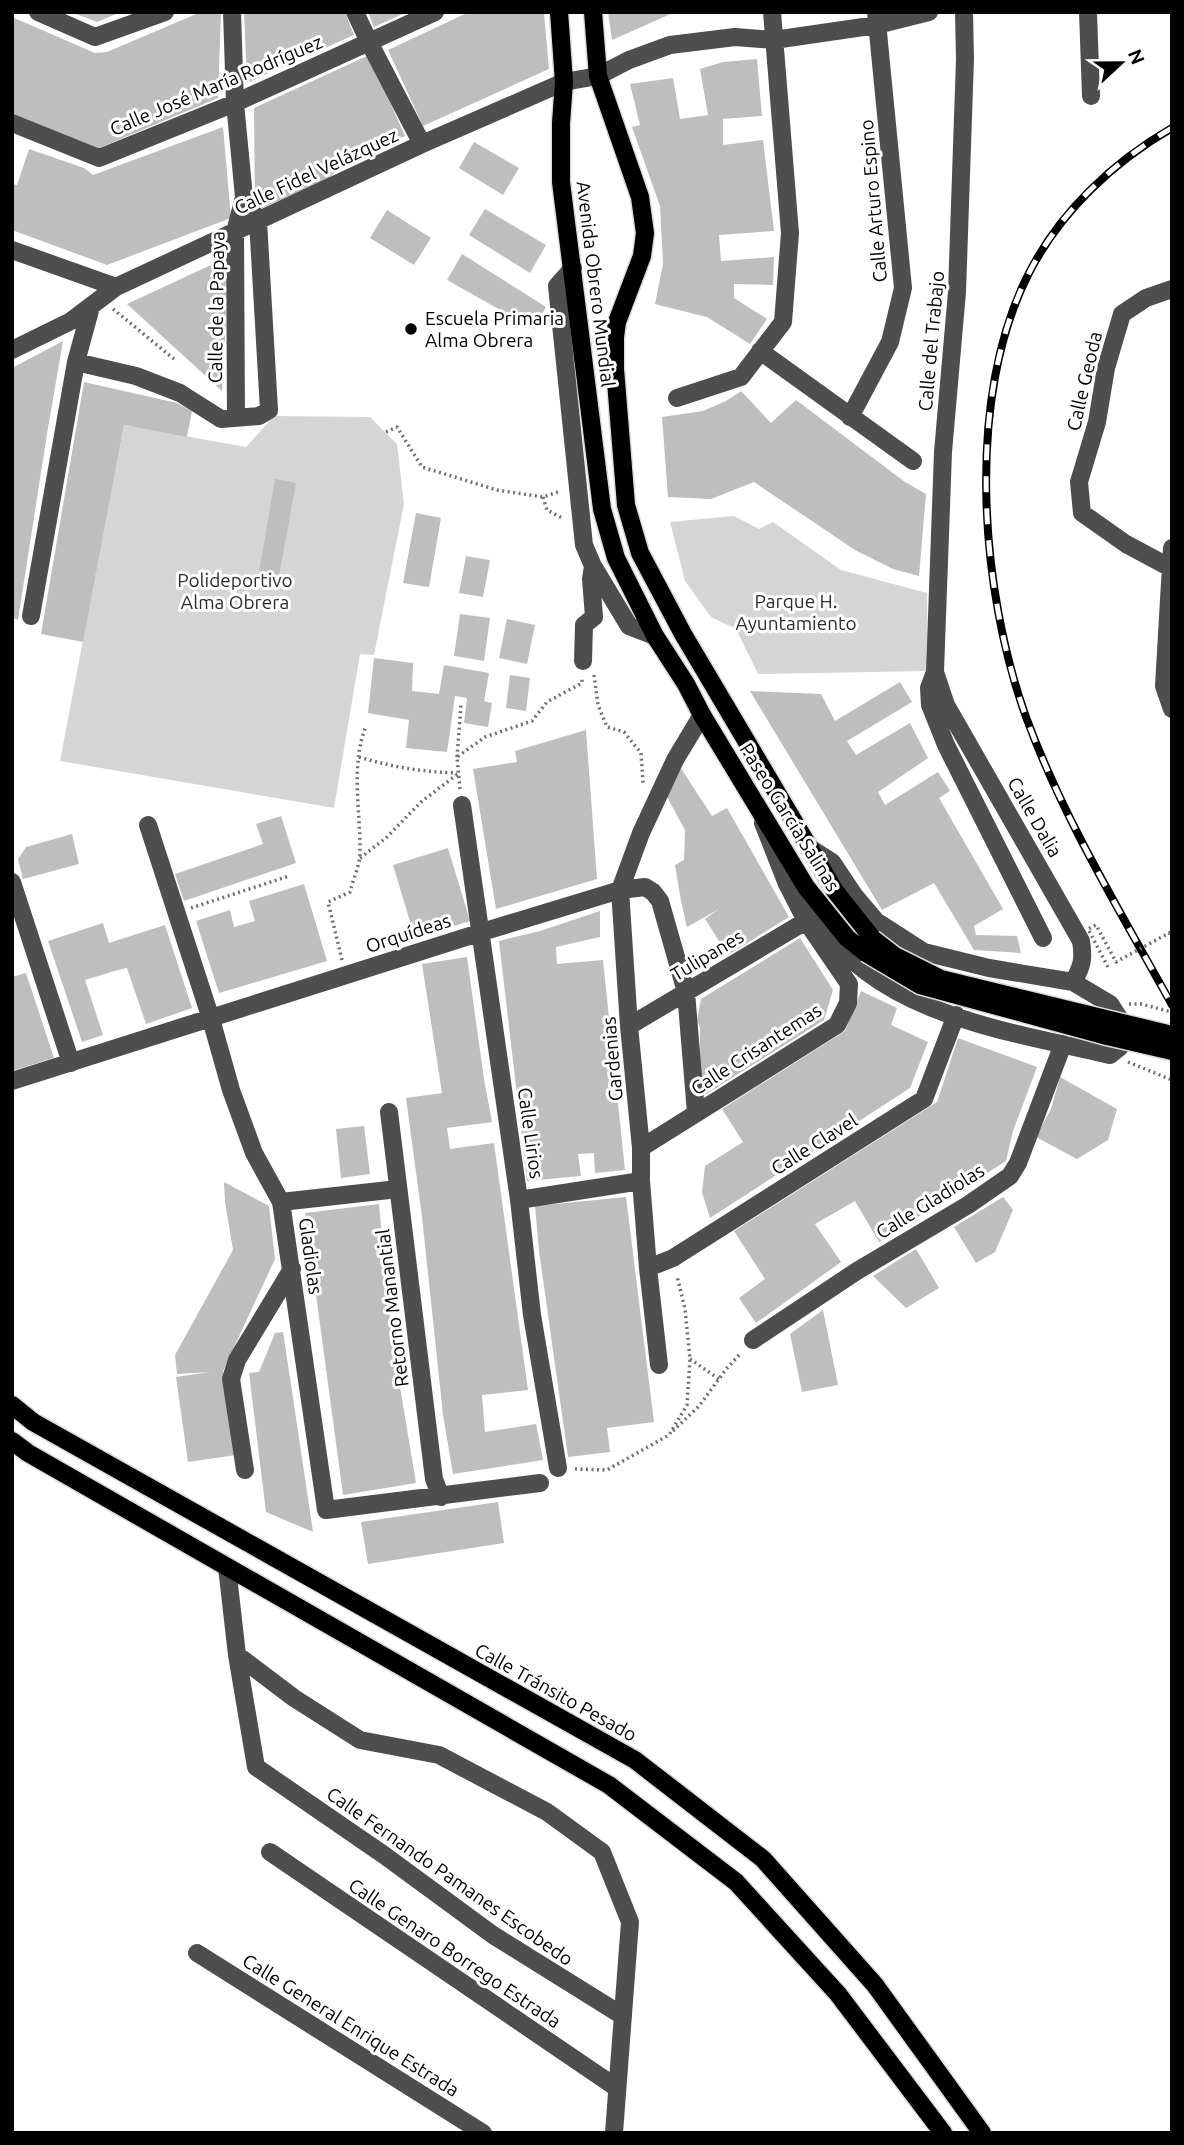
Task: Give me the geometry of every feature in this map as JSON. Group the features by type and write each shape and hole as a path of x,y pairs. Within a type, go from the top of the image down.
{"main road":[{"name":"Avenida Obrero Mundial","path":"559,12 564,82 561,182 602,509 616,558"},
{"name":"Avenida Obrero Mundial","path":"593,12 598,76 640,197 645,233 642,256 617,322 615,337 626,505 640,553"},
{"name":"Paseo García Salinas","path":"640,553 683,634 870,946 920,985 1172,1051"},
{"name":"Paseo García Salinas","path":"616,558 656,636 759,811 806,887 848,938 895,956 941,979 1172,1035"},
{"name":"Calle Tránsito Pesado","path":"12,1405 33,1422 635,1760 762,1859 875,1985 982,2133"},
{"path":"12,1441 28,1453 609,1785 736,1882 838,1994 943,2133"}],"street":[{"path":"38,12 95,37 165,12"},
{"name":"Calle de la Papaya","path":"232,12 235,103 244,197 235,232 236,418 259,416 269,410 258,221 244,197"},
{"path":"355,12 422,144"},
{"name":"Calle José María Rodríguez","path":"12,123 99,158 235,103 435,12"},
{"path":"677,398 741,377 783,322 790,233 772,12"},
{"name":"Calle Fidel Velázquez","path":"12,350 71,321 116,286 422,144 564,82 598,76 629,60 670,45 736,37 774,40 877,19 929,12"},
{"name":"Calle del Trabajo","path":"935,672 943,452 957,292 965,59 964,12"},
{"path":"1088,12 1091,96"},
{"name":"Calle Arturo Espino","path":"850,417 890,342 902,288 877,19"},
{"path":"12,250 116,286"},
{"path":"573,268 558,286 584,545 593,566 629,626 656,636"},
{"name":"Calle Geoda","path":"1171,567 1126,544 1082,513 1079,482 1097,422 1106,368 1122,314 1146,298 1172,289"},
{"path":"32,616 76,362 96,302"},
{"path":"12,333 39,338"},
{"path":"760,351 913,461"},
{"path":"76,362 136,376 180,393 221,419 236,418"},
{"path":"1172,548 1164,686 1172,709"},
{"path":"589,667 584,625 594,617 591,579 593,566"},
{"path":"935,672 929,688 930,705 946,746 1042,938"},
{"name":"Calle Dalia","path":"935,672 946,705 1082,942 1082,968 1073,982"},
{"name":"Gardenias","path":"659,1365 648,1268 620,890 641,833 675,760 702,715"},
{"name":"Calle Lirios","path":"462,805 482,932 533,1315 558,1468"},
{"name":"Calle Crisantemas","path":"641,1148 837,1025 848,1003 849,984 806,921 773,852 759,811"},
{"name":"Gladiolas","path":"148,825 211,1019 231,1090 254,1153 281,1202 326,1510 441,1497"},
{"path":"806,887 819,923 851,961 906,998 956,1015 1110,1055 1120,1047 1121,1021 1110,1004 1073,982 989,968 924,952 876,921 832,862 810,848"},
{"path":"12,882 71,1063"},
{"path":"620,890 645,887 660,901 686,992 696,1113"},
{"name":"Orquídeas","path":"12,1081 620,890"},
{"name":"Tulipanes","path":"629,1026 806,921"},
{"name":"Calle Clavel","path":"648,1268 673,1258 924,1099 956,1015"},
{"name":"Calle Gladiolas","path":"753,1340 857,1271 1010,1177 1018,1163 1063,1044"},
{"name":"Retorno Manantial","path":"389,1112 433,1479 441,1497"},
{"path":"519,1200 641,1181"},
{"path":"281,1202 398,1189"},
{"path":"245,1470 232,1379 237,1360 292,1269"},
{"path":"441,1497 540,1483"},
{"path":"227,1567 237,1655 294,1698 360,1740 439,1755 547,1812 602,1852 630,1922 614,2133"},
{"name":"Calle Fernando Pamanes Escobedo","path":"237,1655 256,1767 384,1855 493,1935 623,2016"},
{"name":"Calle Genaro Borrego Estrada","path":"270,1852 617,2088"},
{"name":"Calle General Enrique Estrada","path":"197,1953 483,2133"}],"path":[{"path":"96,302 118,315 174,359"},
{"path":"386,432 397,427 422,467 496,490 542,497 576,486"},
{"path":"457,757 485,737 532,721 547,702 582,683 589,667"},
{"path":"589,667 598,705 607,727 624,732 641,753 644,779 642,790"},
{"path":"461,705 457,757 462,805"},
{"path":"345,976 328,902 350,892 360,858 357,791 360,741 366,726"},
{"path":"359,757 424,772 459,773"},
{"path":"360,858 386,838 421,802 459,773"},
{"path":"177,913 289,876"},
{"path":"1108,967 1088,929 1096,925 1116,962 1169,933 1172,938"},
{"path":"1110,1004 1141,1003 1172,1012"},
{"path":"1110,1055 1172,1080"},
{"path":"669,1435 687,1405 690,1359 685,1309 673,1258"},
{"path":"558,1468 607,1470 669,1435 699,1406 753,1340"},
{"path":"690,1359 719,1379"}],"green space":[{"name":"Polideportivo Alma Obrera","path":"274,416 370,417 397,444 404,504 374,655 360,654 334,808 60,761 124,425 246,447"},
{"name":"Parque H. Ayuntamiento","path":"734,516 759,529 773,522 841,570 927,593 928,671 758,674 736,629 711,617 685,581 670,522"}],"building":[{"path":"71,12 121,12 97,22"},
{"path":"201,12 221,12 218,98 97,149 12,114 12,17 95,53 107,52"},
{"path":"244,12 345,12 354,35 247,83"},
{"path":"368,12 407,12 374,27"},
{"path":"469,12 544,12 549,69 423,126 388,50"},
{"path":"608,12 675,12 612,40"},
{"path":"369,55 405,136 357,157 324,181 255,211 254,108"},
{"path":"757,59 762,116 723,119 723,145 763,140 774,231 719,235 721,261 774,257 773,285 734,284 734,298 767,319 750,344 707,317 655,304 663,264 660,206 632,127 640,125 630,84 673,78 680,119 708,115 700,69 723,62"},
{"path":"223,127 231,218 107,265 12,230 12,184 17,185 29,149 84,168 93,175"},
{"path":"474,142 519,168 503,195 459,168"},
{"path":"485,209 546,245 530,273 469,235"},
{"path":"387,210 431,238 414,265 370,238"},
{"path":"462,254 546,307 534,329 447,280"},
{"path":"226,258 226,320 222,391 127,304"},
{"path":"63,341 18,620 12,617 12,368"},
{"path":"84,382 177,403 192,411 187,437 124,425 83,642 41,634"},
{"path":"741,391 771,423 796,400 905,482 926,494 919,576 893,569 855,550 754,482 711,499 668,497 662,417 703,411"},
{"path":"275,479 296,483 279,576 259,572"},
{"path":"416,513 441,518 429,587 403,583"},
{"path":"466,556 490,560 483,597 459,593"},
{"path":"460,614 490,618 484,661 454,656"},
{"path":"507,619 535,625 527,664 499,658"},
{"path":"374,658 413,663 412,691 439,694 444,665 489,673 484,701 492,703 488,727 464,723 467,698 455,696 447,752 406,748 409,720 368,713"},
{"path":"510,675 530,678 526,711 506,708"},
{"path":"900,682 912,702 847,741 856,755 910,723 928,758 878,792 885,805 938,772 950,791 939,798 1003,909 974,926 976,935 1017,936 1021,953 974,950 934,883 882,910 750,691 821,694 835,721"},
{"path":"586,730 597,879 496,909 473,769 517,762 515,751"},
{"path":"680,767 712,816 727,808 789,917 728,955 705,919 719,909 687,927 675,865 684,860 685,830 667,797"},
{"path":"281,816 296,863 184,901 175,874 263,844 256,824"},
{"path":"72,834 79,864 23,879 18,859 26,847"},
{"path":"448,848 470,921 428,934 414,935 393,865"},
{"path":"304,884 327,961 219,993 196,921 230,910 234,927 255,921 249,901"},
{"path":"600,911 600,937 556,947 557,964 603,960 625,1170 595,1173 594,1153 578,1154 581,1176 527,1181 499,941"},
{"path":"103,923 109,943 165,925 192,1008 146,1024 127,968 85,980 103,1035 82,1042 48,941"},
{"path":"800,938 833,990 824,1020 700,1098 700,1027 697,1021 701,999"},
{"path":"467,957 492,1122 447,1128 450,1149 494,1143 528,1390 482,1395 485,1432 536,1424 543,1460 453,1474 443,1415 406,1098 442,1093 422,964"},
{"path":"26,973 54,1058 12,1071 12,977"},
{"path":"861,991 897,1008 891,1025 928,1042 910,1088 710,1218 702,1192 705,1166 743,1142 722,1109 845,1031"},
{"path":"958,1038 1037,1067 1013,1131 1006,1161 879,1242 855,1201 815,1224 841,1262 756,1323 739,1298 765,1279 734,1231 937,1102"},
{"path":"1060,1077 1117,1109 1108,1140 1077,1159 1036,1137 1051,1109"},
{"path":"364,1126 370,1174 341,1178 336,1129"},
{"path":"224,1182 269,1206 275,1259 223,1371 236,1455 188,1462 176,1377 210,1372 177,1374 175,1355 233,1250"},
{"path":"626,1197 654,1422 607,1428 610,1452 568,1457 535,1206"},
{"path":"1003,1197 1013,1210 995,1252 976,1263 954,1227"},
{"path":"379,1204 392,1339 416,1483 343,1495 305,1213"},
{"path":"916,1249 939,1288 906,1308 873,1276"},
{"path":"823,1310 838,1385 802,1392 790,1334"},
{"path":"283,1332 313,1532 266,1512 249,1373 259,1372 275,1333"},
{"path":"498,1502 504,1543 368,1564 361,1522"}],"railway":[{"path":"1172,128 1129,156 1090,190 1056,229 1029,273 1009,322 995,377 988,434 986,494 998,611 1010,666 1026,717 1075,828 1172,1005"}],"place":[{"name":"Escuela Primaria Alma Obrera","path":"411,329"}]}
